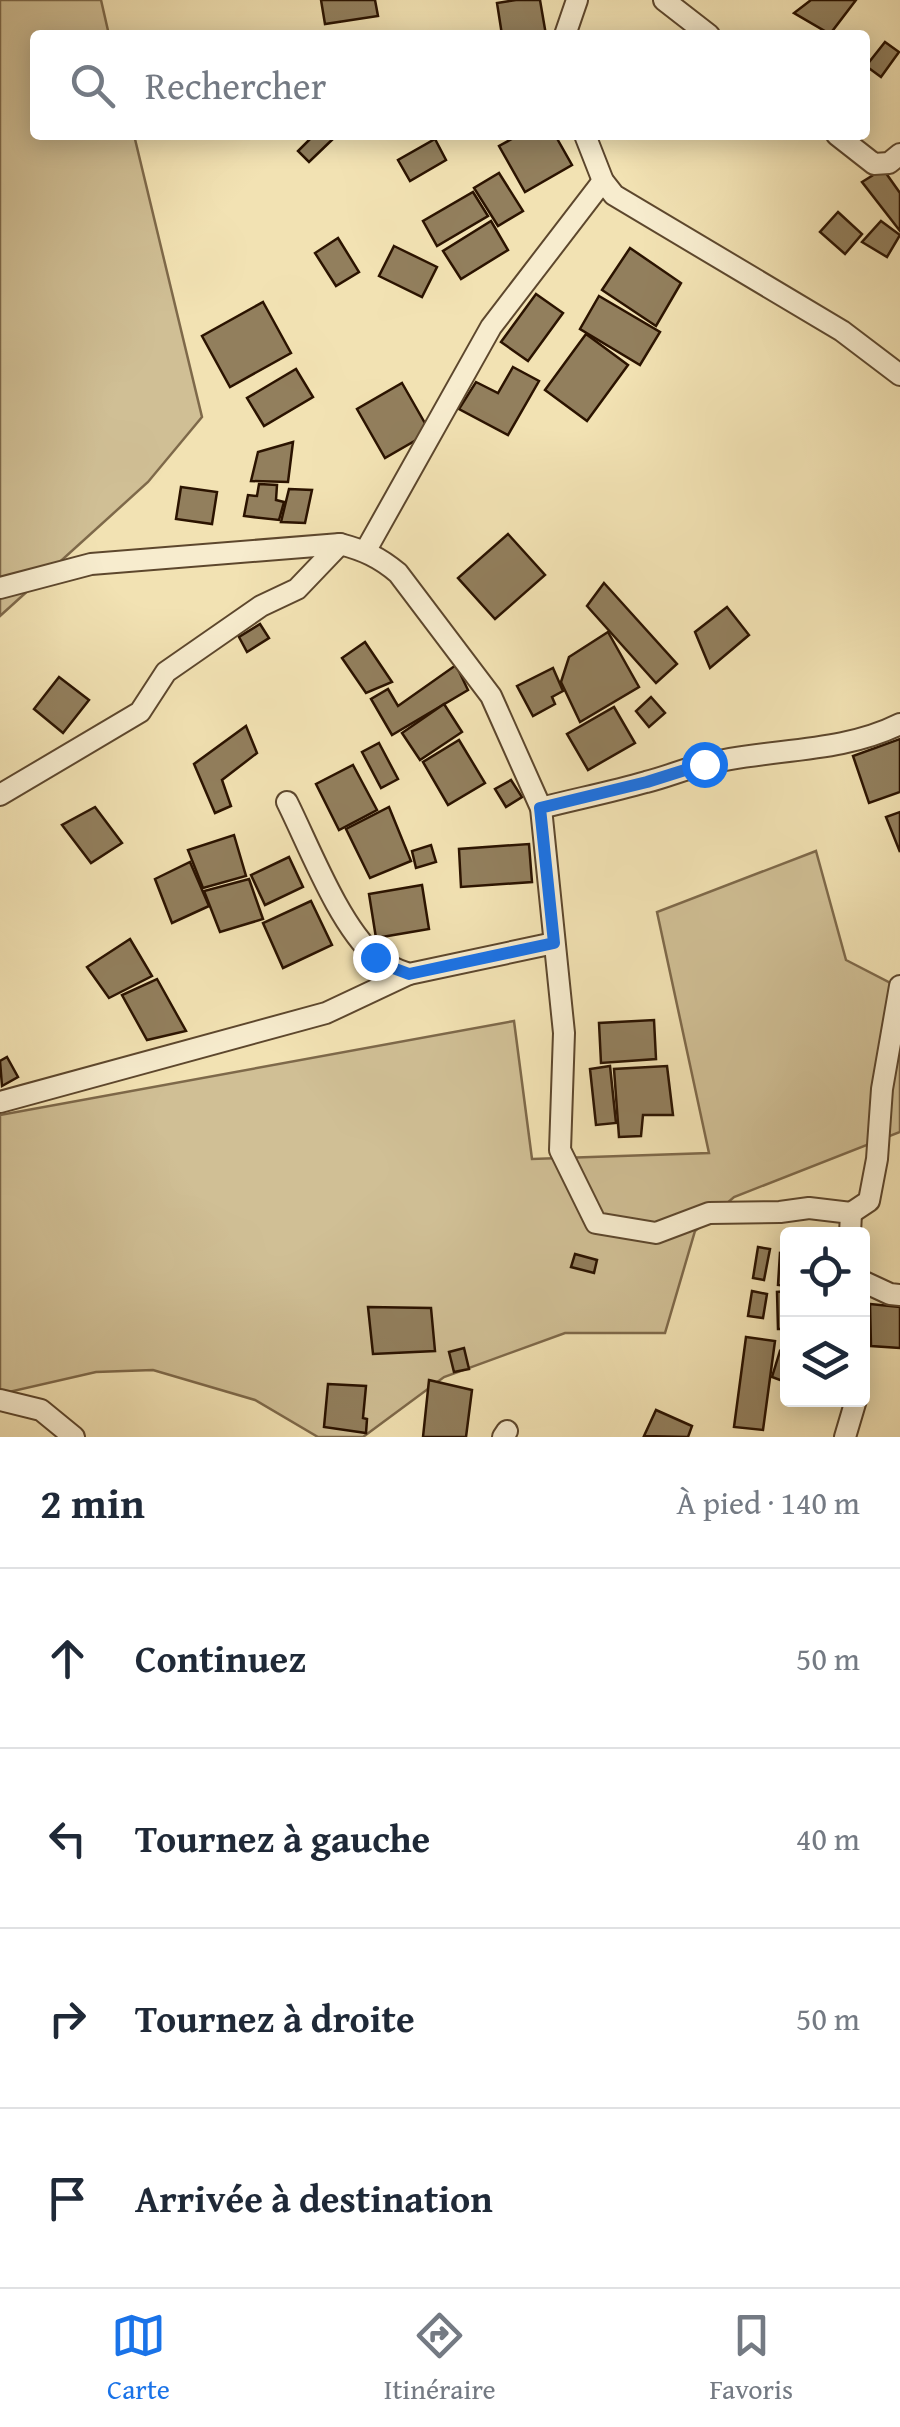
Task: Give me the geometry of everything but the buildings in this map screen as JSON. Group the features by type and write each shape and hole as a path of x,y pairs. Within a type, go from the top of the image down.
{"street":[{"path":"567,30 577,0"},
{"path":"664,0 703,30"},
{"path":"587,140 603,180 614,195 842,331 900,375"},
{"path":"843,140 874,164 889,162 900,154"},
{"path":"366,550 491,327 603,180"},
{"path":"0,795 140,712 166,672 262,606 297,588 340,544"},
{"path":"0,588 91,564 340,544 366,550 398,573 492,696 540,808 564,1033 560,1150 596,1223 656,1232 709,1213 809,1208 851,1224 869,1201 877,1159 882,1089 900,986"},
{"path":"540,808 704,764 794,748 840,745 900,724"},
{"path":"287,802 360,940 375,957 409,974"},
{"path":"0,1102 326,1013 409,974 554,943"},
{"path":"870,1285 900,1294"},
{"path":"0,1400 40,1410 74,1437"},
{"path":"845,1437 854,1407"}],"shaded area":[{"path":"0,0 101,0 108,30 30,30 30,140 135,140 202,417 148,482 0,616"},
{"path":"816,851 846,960 900,988 900,1132 734,1197 695,1231 665,1333 565,1333 444,1377 363,1437 318,1437 255,1400 153,1370 96,1372 0,1394 0,1115 514,1021 532,1159 709,1153 657,912"}],"route":[{"path":"375,957 409,974 554,943 540,808 704,764"}]}
